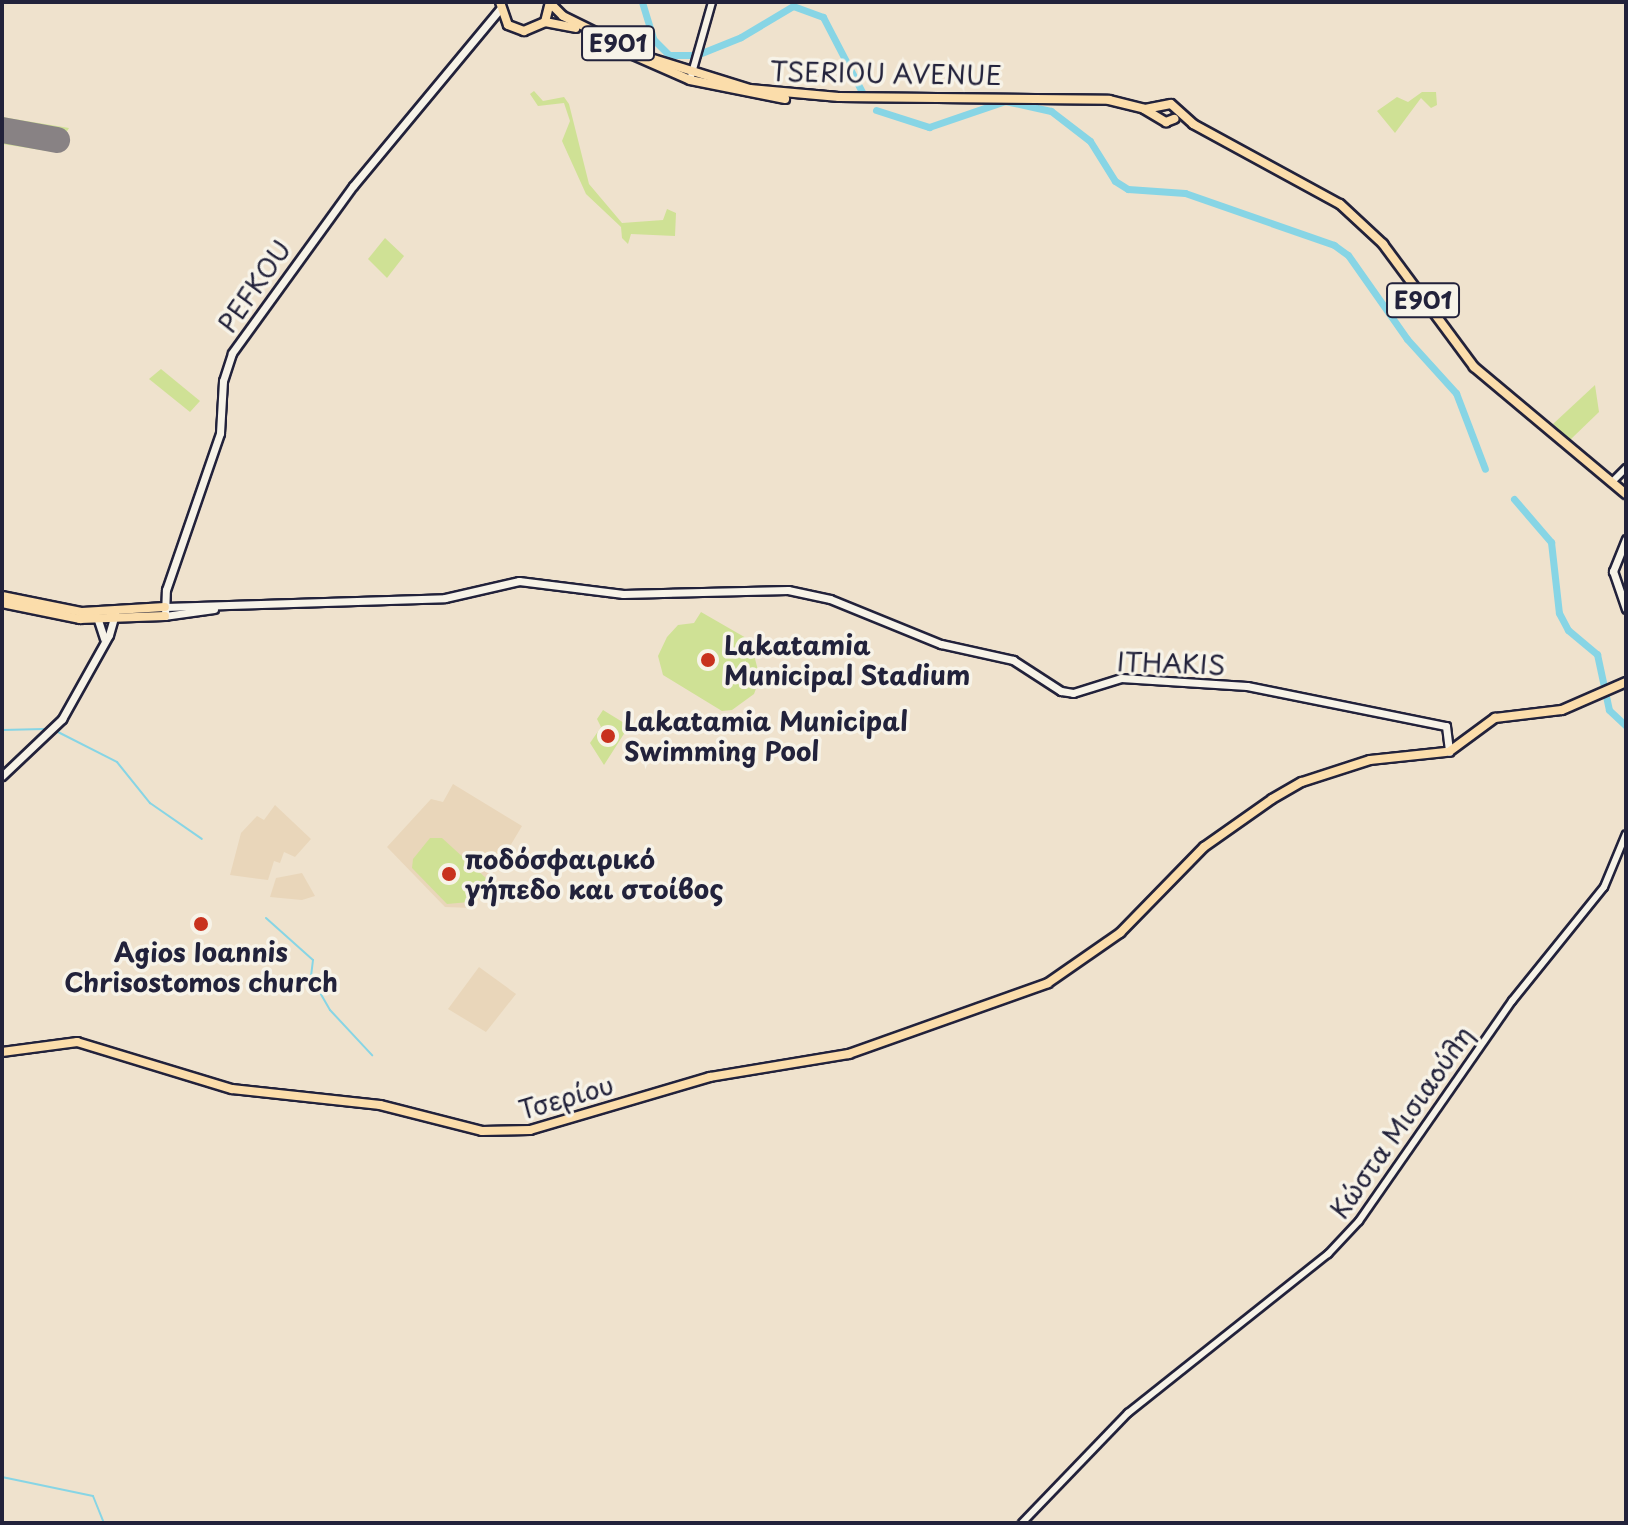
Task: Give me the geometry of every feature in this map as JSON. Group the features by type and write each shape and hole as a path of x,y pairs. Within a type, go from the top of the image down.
{"main road":[{"name":"TSERIOU AVENUE","path":"550,3 579,25 691,77 750,89 839,97"},
{"path":"545,22 550,3"},
{"path":"498,5 508,25"},
{"name":"PEFKOU","path":"165,611 166,590 216,445 224,374 232,353 337,205 481,31 498,5"},
{"name":"TSERIOU AVENUE","path":"508,25 524,31 545,22 577,29 691,77 747,95 1109,100 1160,112"},
{"path":"481,31 492,24 508,25"},
{"name":"E901","path":"1175,115 1166,122 1160,112 1171,104 1175,115 1291,174 1365,225 1474,367 1626,494"},
{"path":"1626,539 1613,571 1626,609"},
{"name":"ITHAKIS","path":"228,607 445,598 519,581 623,594 740,588 830,599 941,644 1013,660 1061,691 1073,693 1121,678 1225,683 1446,726 1448,752"},
{"path":"2,603 98,620 148,608 160,602 166,590 178,606"},
{"path":"2,596 56,609 115,616 228,607"},
{"path":"148,608 165,611 178,606 228,607"},
{"path":"2,776 62,719 115,616"},
{"path":"98,620 106,634 101,648"},
{"path":"1448,752 1495,718 1555,711 1587,701 1626,682"},
{"name":"Τσερίου","path":"2,1052 66,1041 92,1045 232,1089 380,1105 510,1133 710,1077 876,1045 1048,983 1120,933 1204,847 1302,782 1370,760 1448,752"}],"street":[{"path":"691,77 712,2"},
{"path":"1612,482 1626,468"},
{"name":"Κώστα Μισιαούλη","path":"1022,1523 1128,1413 1328,1254 1359,1221 1512,1001 1600,894 1626,834"}],"shaded area":[{"path":"453,784 522,826 473,908 445,907 387,847 431,799 443,802"},
{"path":"275,805 311,839 295,857 284,852 280,863 274,861 268,880 230,875 241,833 257,816 264,820"},
{"path":"302,873 315,896 302,900 270,897 276,878"},
{"path":"479,967 516,994 486,1032 448,1009"}],"green space":[{"path":"534,91 543,101 564,97 569,104 589,184 622,223 663,220 667,209 676,213 675,236 631,234 628,244 622,238 621,227 586,194 562,141 570,121 564,103 538,106 530,94"},
{"path":"1422,92 1436,92 1437,105 1431,108 1421,98 1395,133 1377,111 1397,97 1408,102"},
{"path":"2,117 69,128 54,152 2,144 2,137 57,146 64,134 2,123"},
{"path":"385,238 404,256 387,278 368,259"},
{"path":"161,369 200,401 190,412 149,379"},
{"path":"1595,385 1599,412 1570,440 1553,424"},
{"name":"Lakatamia Municipal Stadium","path":"701,612 760,646 754,655 760,678 754,694 732,710 722,711 663,675 658,656 667,637 678,625 694,623"},
{"name":"Lakatamia Municipal Swimming Pool","path":"603,710 629,726 604,765 590,743 601,727 597,719"},
{"name":"ποδόσφαιρικό γήπεδο και στοίβος","path":"430,838 442,838 488,880 469,902 447,904 412,868 413,859"}],"waterway":[{"path":"642,2 653,39 669,55 692,55"},
{"path":"699,54 741,37 793,6 823,17 862,92"},
{"path":"876,110 929,127 1005,101 1051,111 1090,141 1115,181 1128,189 1185,193 1334,245 1348,255 1407,339 1456,393 1485,469"},
{"path":"1514,499 1551,542 1559,613 1568,630 1597,654 1609,710 1626,726"},
{"path":"2,730 44,729"},
{"path":"58,732 117,762 150,803 202,839"},
{"path":"266,918 313,960 311,977 330,1010 372,1055"},
{"path":"2,1477 93,1496 104,1523"}],"runway":[{"path":"2,130 57,140"}],"place":[{"name":"Lakatamia Municipal Stadium","path":"708,660"},
{"name":"Lakatamia Municipal Swimming Pool","path":"608,736"},
{"name":"ποδόσφαιρικό γήπεδο και στοίβος","path":"449,874"},
{"name":"Agios Ioannis Chrisostomos church","path":"201,924"}]}
